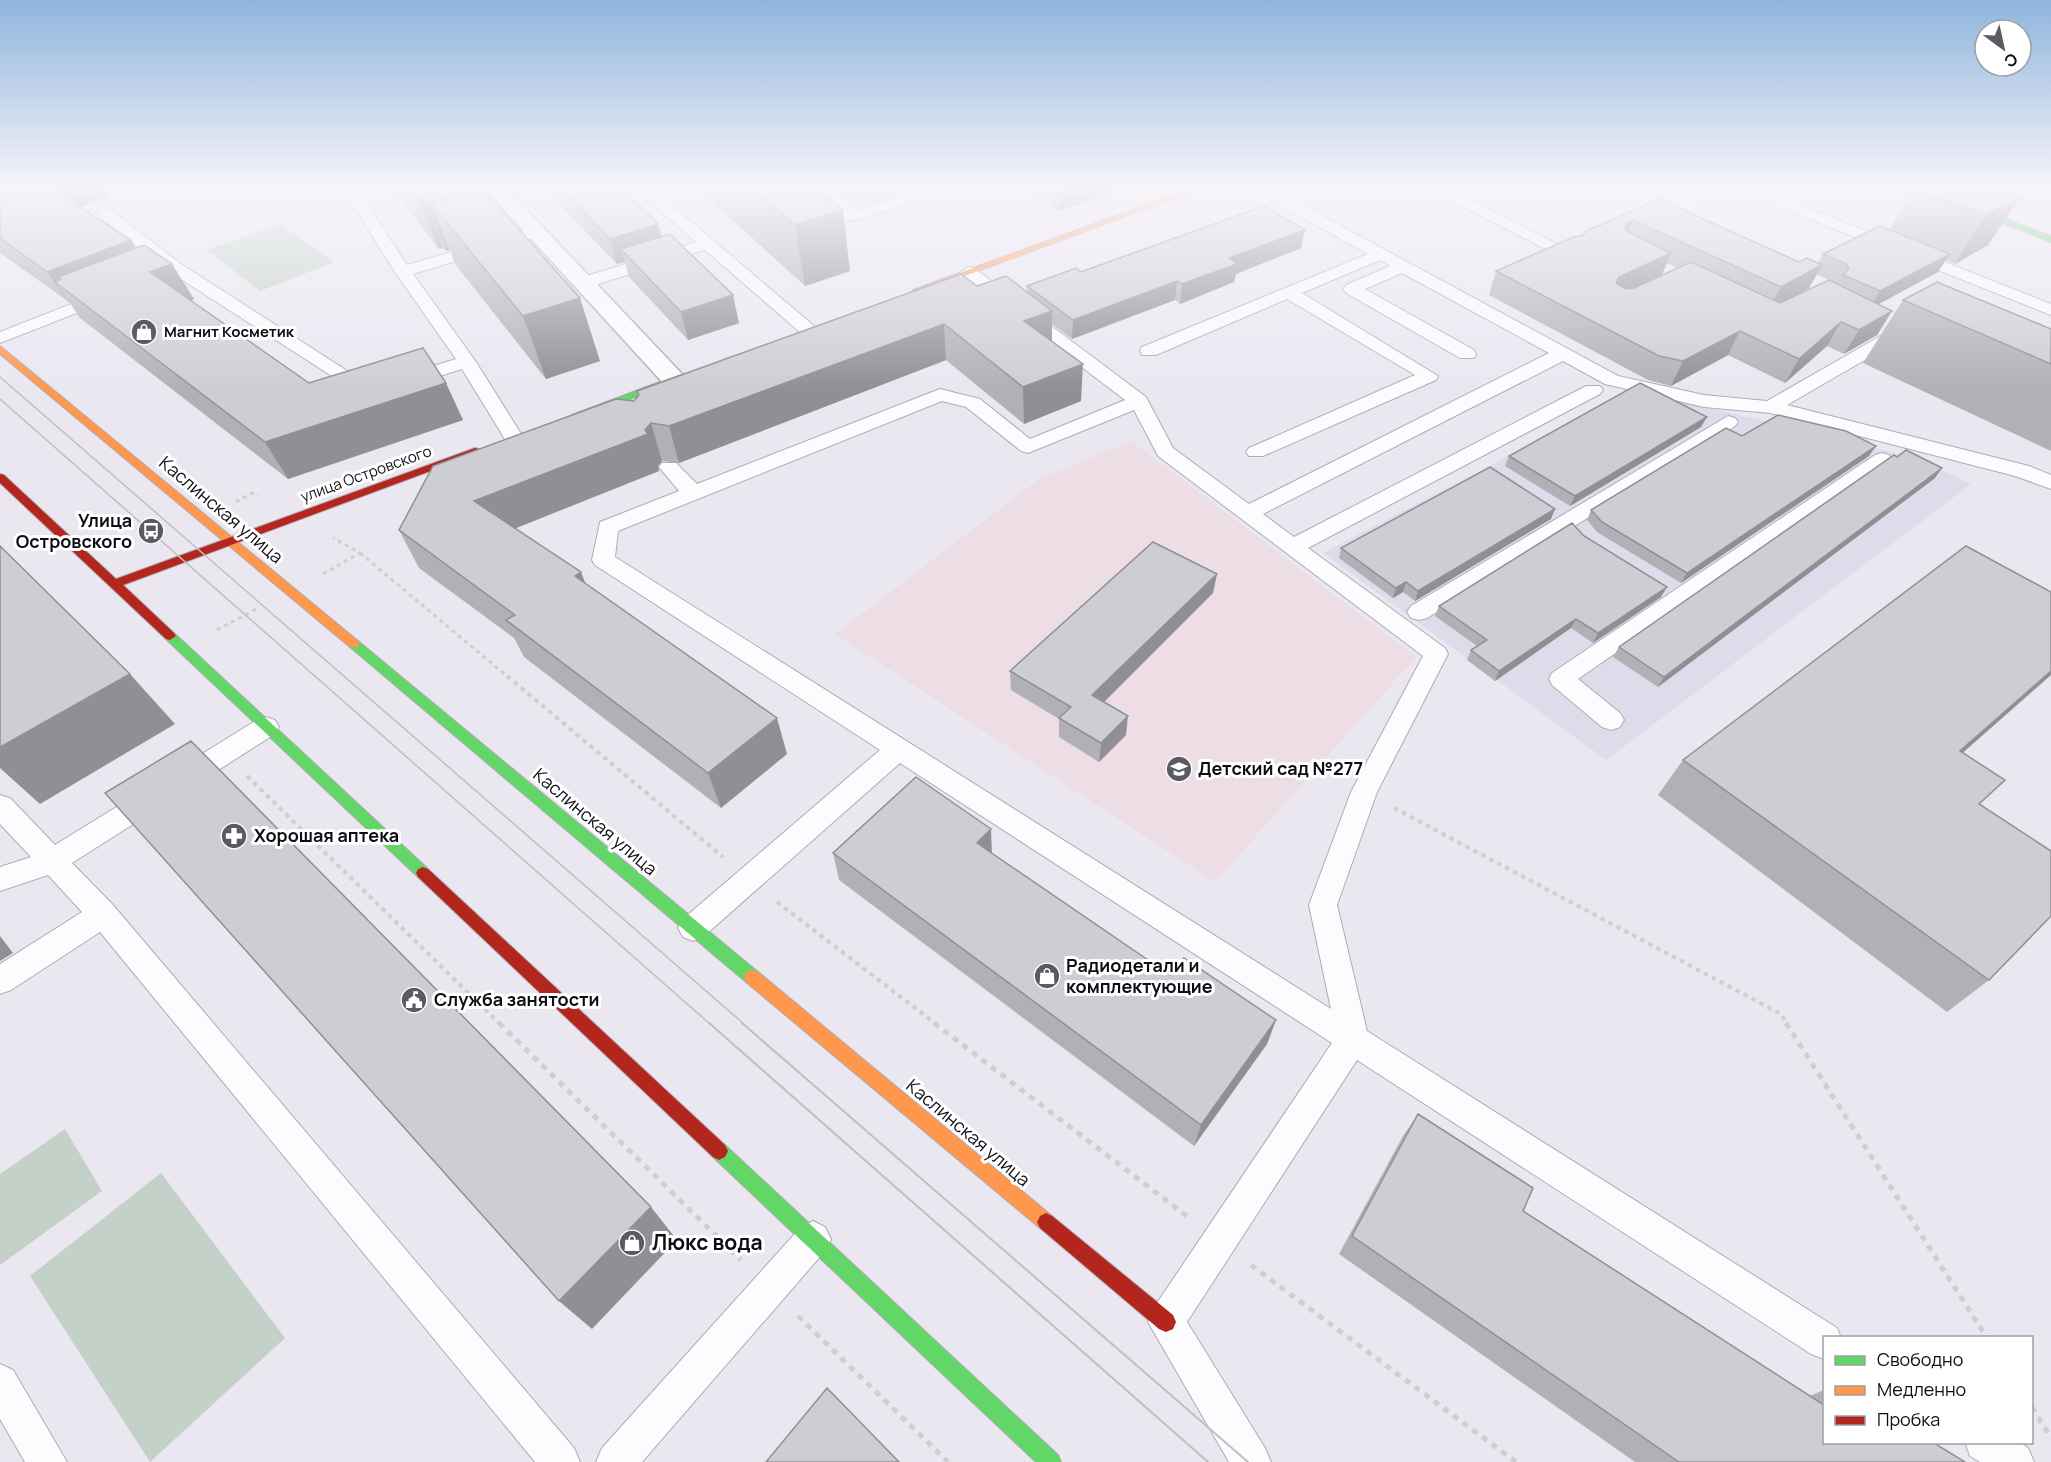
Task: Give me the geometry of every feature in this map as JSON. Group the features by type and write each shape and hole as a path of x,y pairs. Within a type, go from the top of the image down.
{"main road":[{"path":"904,295 1012,254"},
{"name":"Каслинская улица","path":"0,349 1166,1322"},
{"path":"569,418 620,410 673,380 695,371"},
{"name":"улица Островского","path":"114,584 508,439"},
{"path":"0,477 1051,1462"}],"street":[{"path":"556,254 673,380"}],"lane":[{"path":"157,254 175,268 369,392 467,362"},
{"path":"392,254 467,362 508,439"},
{"path":"403,272 462,254"},
{"path":"583,283 675,254"},
{"path":"720,254 807,330"},
{"path":"1149,351 1380,254"},
{"path":"1381,254 1612,380 1704,401 1770,407 2022,471 2051,482"},
{"path":"1911,254 2051,310"},
{"path":"1403,266 1352,289 1467,354"},
{"path":"153,277 175,268"},
{"path":"968,272 1139,401 1165,452 1436,654 1364,792 1323,905 1353,1039 1166,1322 1251,1462"},
{"path":"0,338 120,290"},
{"path":"1256,452 1429,376 1289,292"},
{"path":"1878,323 1899,333"},
{"path":"1770,407 1910,326 1920,331"},
{"path":"1247,514 1563,353"},
{"path":"1292,547 1593,390"},
{"path":"1139,401 1029,447 973,403 940,395 608,527 603,560 1823,1340"},
{"path":"1419,612 1576,526 1728,422"},
{"path":"1469,454 1488,466"},
{"path":"1611,720 1561,679 1673,591 1882,459"},
{"path":"669,467 694,494"},
{"path":"1552,507 1576,526"},
{"path":"0,879 51,862 266,727"},
{"path":"693,927 898,749"},
{"path":"0,806 103,914 560,1462"},
{"path":"0,980 103,914"},
{"path":"616,1462 813,1239"},
{"path":"0,1383 47,1462"},
{"path":"1986,1444 2014,1462"}],"path":[{"path":"360,553 749,879 1220,1241 1516,1462"},
{"path":"224,753 948,1462"},
{"path":"1364,792 1781,1014 1986,1336"},
{"path":"2033,1410 2051,1438"}],"shaded area":[{"path":"212,254 323,254 334,262 260,291"},
{"path":"1634,390 1917,458 1971,484 1606,760 1323,553"},
{"name":"Детский сад №277","path":"1131,441 1416,657 1215,882 835,634 1038,480"},
{"path":"65,1129 102,1191 0,1265 0,1174"},
{"path":"161,1173 285,1338 150,1462 30,1276"}],"building":[{"path":"22,254 94,254 47,272"},
{"path":"119,254 158,254 172,264 150,272 309,383 423,348 446,383 265,442 55,282 61,279 58,277"},
{"path":"473,254 541,254 580,298 523,316"},
{"path":"626,254 691,254 733,295 681,312"},
{"path":"1130,254 1239,254 1229,258 1237,264 1182,284 1177,281 1073,320 1027,286 1076,268 1081,272"},
{"path":"1534,254 1668,254 1619,277 1616,283 1626,289 1634,288 1691,262 1780,303 1829,280 1892,311 1859,330 1841,322 1799,359 1740,331 1683,361 1659,356 1496,271"},
{"path":"1709,254 1782,254 1799,262 1807,258 1822,265 1781,287"},
{"path":"1824,254 1950,254 1880,291 1843,275 1849,269 1846,264"},
{"path":"961,274 977,286 1006,276 1052,311 1024,321 1083,364 1023,387 944,324 669,426 651,423 645,430 648,434 474,501 581,572 575,576 777,718 708,773 506,620 515,615 399,530 433,466 616,399 634,401 639,395 637,391"},
{"path":"1937,282 2051,329 2051,364 1903,300"},
{"path":"1640,383 1707,417 1575,496 1509,456"},
{"path":"1778,415 1846,431 1876,446 1687,573 1602,522 1591,510 1726,428 1742,436"},
{"path":"1906,450 1942,468 1664,677 1619,647 1894,455 1897,457"},
{"path":"1490,467 1555,509 1418,591 1406,582 1396,588 1341,548"},
{"path":"1572,523 1584,536 1667,587 1598,633 1576,619 1499,671 1471,650 1487,640 1439,606"},
{"path":"1153,542 1217,574 1092,695 1128,716 1101,743 1059,718 1071,707 1010,671"},
{"path":"0,546 130,674 0,747"},
{"path":"1966,546 2051,592 2051,671 1960,751 2005,780 1979,804 2051,851 2051,916 1989,980 1683,760"},
{"path":"191,741 651,1207 559,1301 105,793"},
{"path":"916,777 991,829 977,843 1170,975 1184,958 1276,1020 1201,1125 833,853"},
{"path":"1418,1114 1533,1188 1523,1211 1823,1404 1823,1444 1936,1444 1965,1462 1679,1462 1352,1236"},
{"path":"827,1388 899,1462 766,1462"}],"tram line":[{"path":"0,377 744,1024"},
{"path":"0,399 710,1024"},
{"path":"709,1023 1208,1462"},
{"path":"742,1023 1248,1462"}],"traffic: fast":[{"path":"577,415 681,377"},
{"path":"170,636 423,873"},
{"path":"354,644 752,977"},
{"path":"719,1151 1051,1462"}],"traffic: slow":[{"path":"918,290 1016,254"},
{"path":"0,349 354,644"},
{"path":"752,977 1046,1222"}],"traffic: jam":[{"path":"114,584 475,451"},
{"path":"0,477 170,636"},
{"path":"423,873 719,1151"},
{"path":"1046,1222 1166,1322"}],"place":[{"name":"Магнит Косметик","path":"144,332"},
{"name":"Улица Островского","path":"151,531"},
{"name":"Детский сад №277","path":"1179,769"},
{"name":"Хорошая аптека","path":"234,836"},
{"name":"Радиодетали и комплектующие","path":"1047,976"},
{"name":"Служба занятости","path":"414,1000"},
{"name":"Люкс вода","path":"632,1243"}]}
